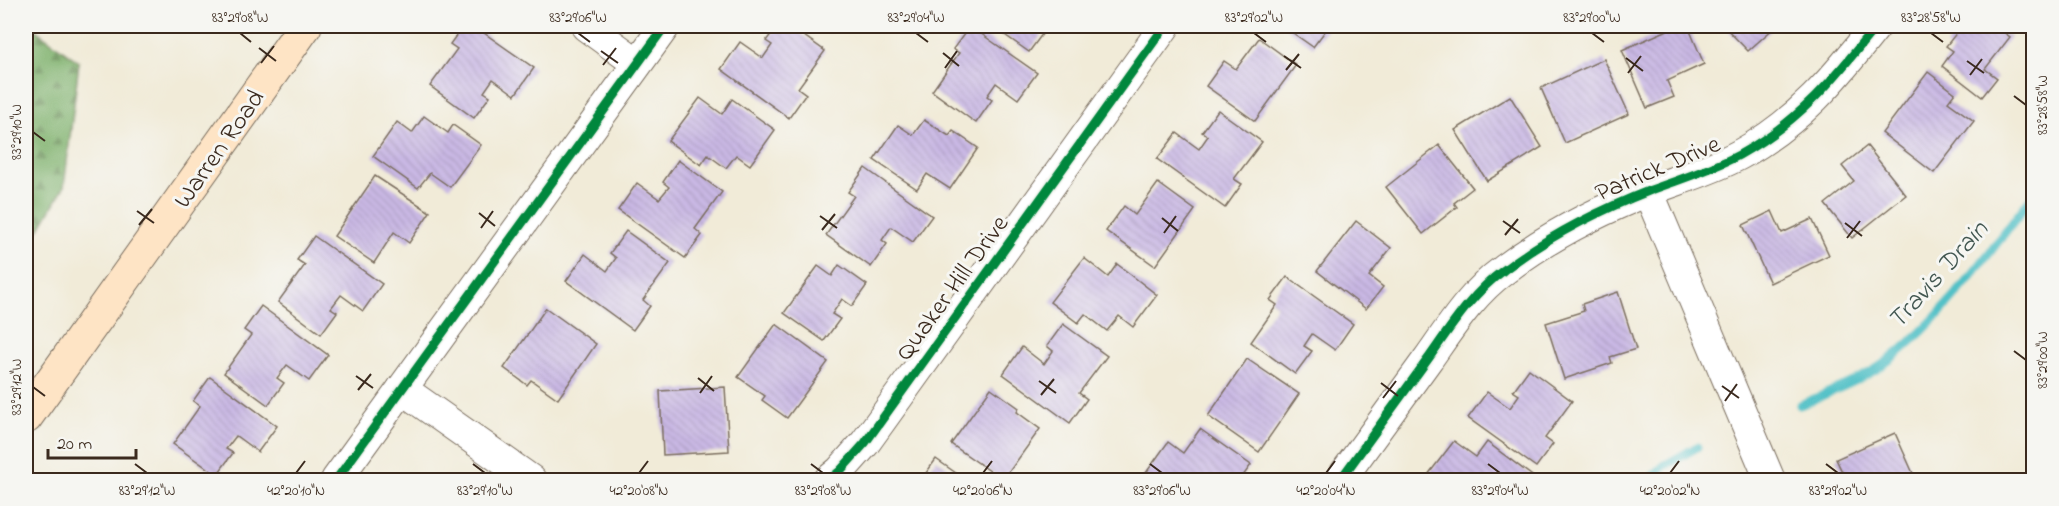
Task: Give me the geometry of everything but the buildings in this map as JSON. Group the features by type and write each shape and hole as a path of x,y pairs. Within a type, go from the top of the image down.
{"main road":[{"name":"Warren Road","path":"26,417 305,26"}],"street":[{"path":"586,26 637,63"},
{"path":"336,480 665,26"},
{"name":"Quaker Hill Drive","path":"829,480 865,443 1165,26"},
{"name":"Patrick Drive","path":"1340,480 1465,308 1502,271 1590,217 1648,191 1709,170 1776,132 1809,105 1845,66 1876,26"},
{"path":"1648,191 1770,480"},
{"path":"402,389 531,480"}],"green space":[{"path":"26,26 30,26 79,62 64,187 26,252"}],"waterway":[{"name":"Travis Drain","path":"1800,405 1872,372 1913,340 1968,280 2034,194"},
{"name":"Travis Drain","path":"1649,480 1664,466 1697,447"}],"cycle path":[{"path":"336,480 665,26"},
{"path":"829,480 865,443 1165,26"},
{"path":"1340,480 1453,323 1492,279 1538,246 1593,215 1718,165 1760,142 1815,98 1876,26"}]}
